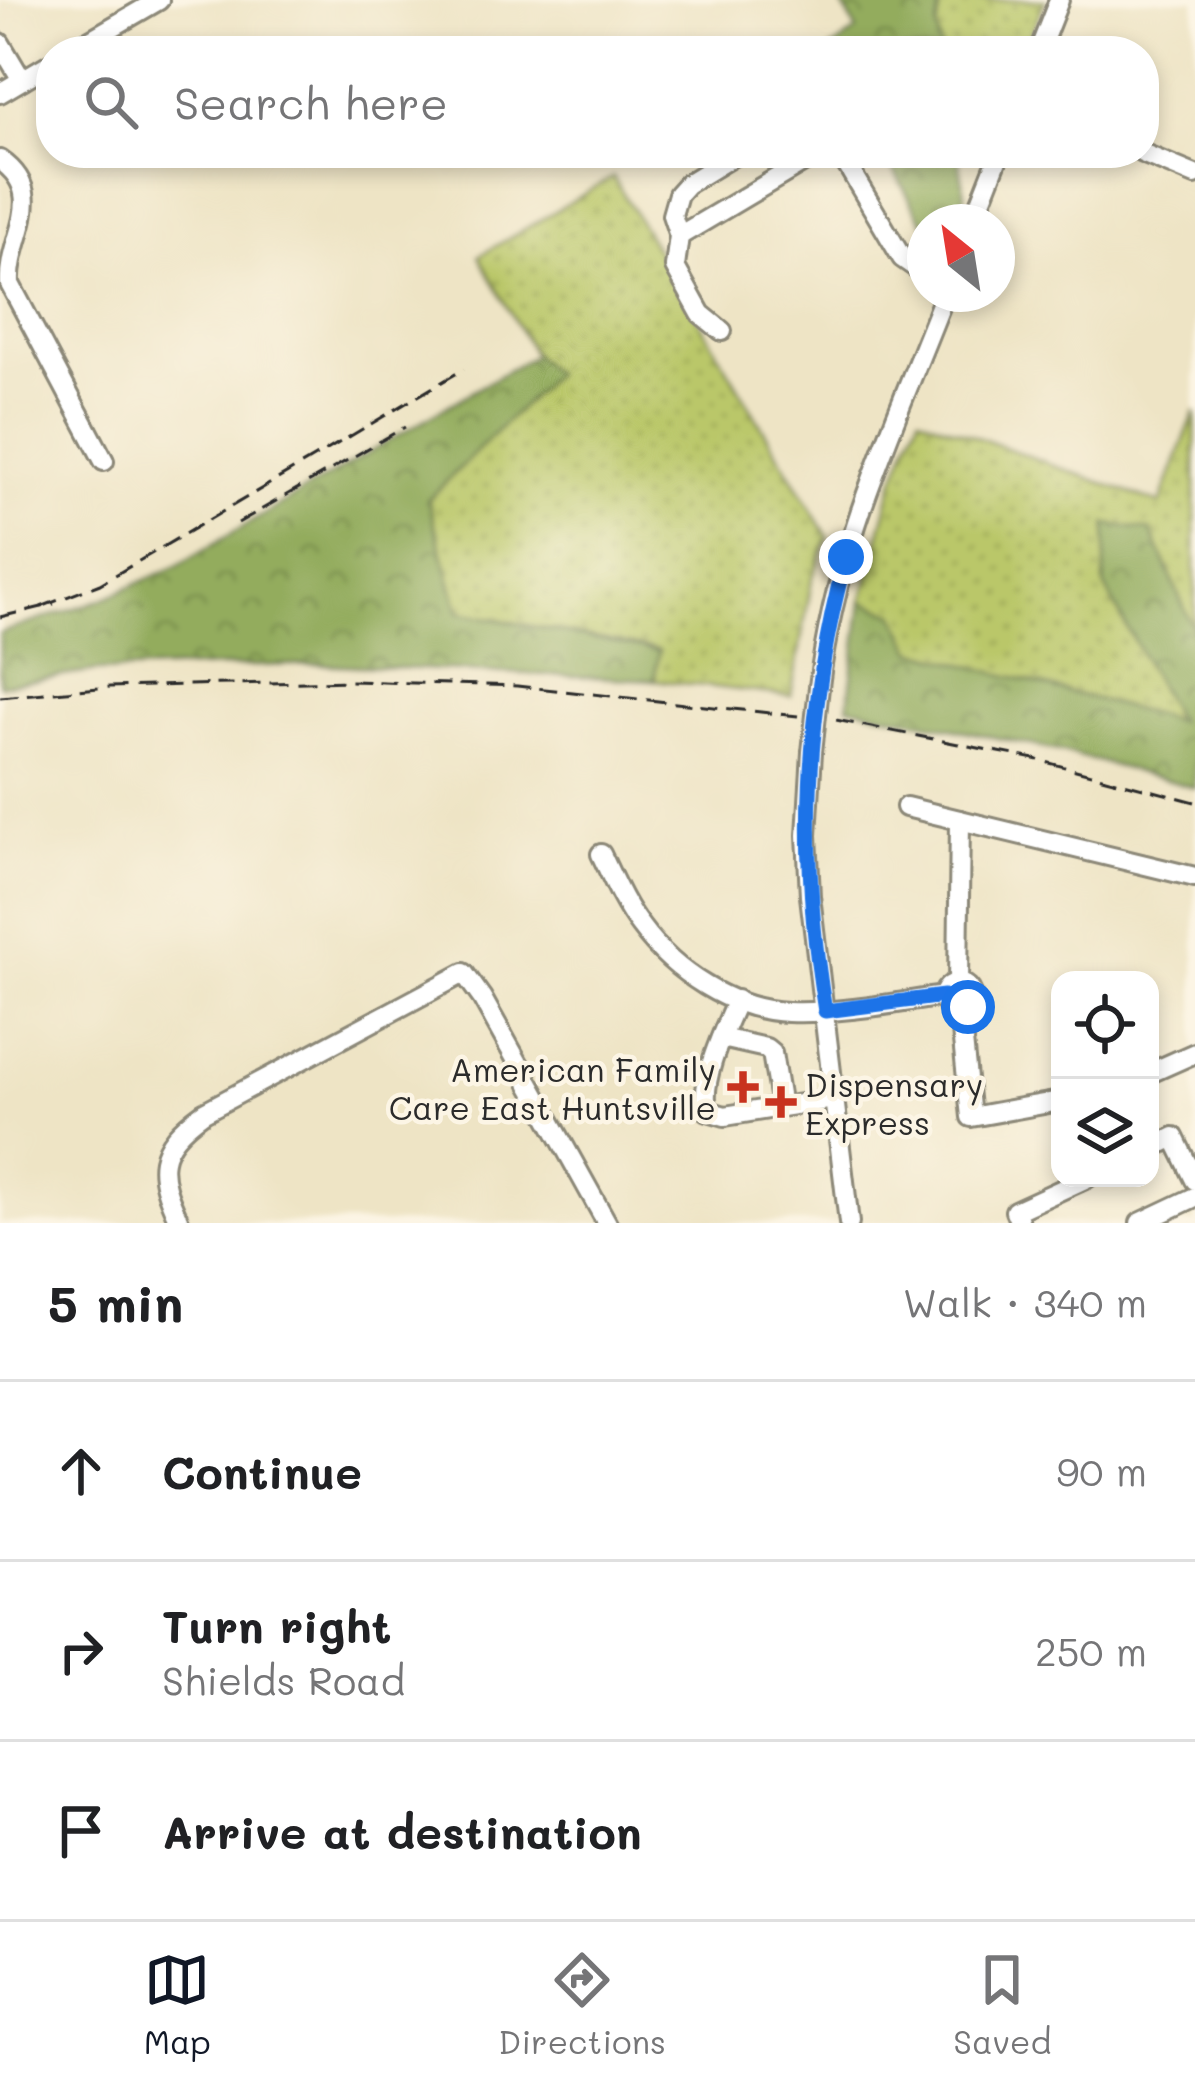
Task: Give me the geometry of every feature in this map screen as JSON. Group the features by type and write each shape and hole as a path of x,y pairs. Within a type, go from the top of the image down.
{"street":[{"path":"97,36 159,0"},
{"path":"1045,36 1059,0"},
{"path":"0,43 22,80"},
{"path":"0,93 36,72"},
{"path":"0,160 22,182 26,195 10,284 104,461"},
{"path":"1159,160 1195,175"},
{"path":"712,168 678,194 672,215 679,236 675,267 701,314 722,332"},
{"path":"679,236 794,168"},
{"path":"849,168 907,261"},
{"path":"980,204 994,168"},
{"path":"849,1223 810,896 807,836 812,752 830,616 884,443 938,312"},
{"path":"906,807 1195,877"},
{"path":"960,820 947,1007 960,1012 971,1117 1051,1103"},
{"path":"601,854 625,903 662,951 686,973 736,1000 784,1012 825,1011 951,990"},
{"path":"180,1223 165,1191 162,1169 168,1146 180,1129 464,973 607,1223"},
{"path":"736,1000 705,1092 708,1111 716,1115 834,1099"},
{"path":"721,1038 766,1048 772,1054 782,1107"},
{"path":"1159,1068 1195,1053"},
{"path":"1159,1144 1174,1137 1195,1180"},
{"path":"1020,1223 1015,1211 1067,1187"},
{"path":"1140,1223 1195,1197"}],"green space":[{"path":"840,0 941,0 938,36 850,36 857,31"},
{"path":"941,0 1045,0 1030,36 938,36"},
{"path":"892,168 960,168 965,195 961,204 913,204"},
{"path":"613,177 828,537 812,580 791,696 654,680 658,650 459,613 427,500 553,374 534,355 479,256"},
{"path":"534,355 554,374 428,500 459,612 659,651 654,680 317,664 97,671 0,685 0,633 100,600 177,566"},
{"path":"1195,411 1195,633 1151,531 1107,525 1105,585 1179,722 913,651 895,614 862,601 893,483 919,416 1160,504"},
{"path":"1107,524 1151,531 1195,633 1195,788 1068,753 848,706 862,601 895,614 914,651 1177,721 1104,585"}],"railway":[{"path":"41,607 100,584 464,369"},
{"path":"238,523 405,427"},
{"path":"0,617 54,604"},
{"path":"0,697 110,687 349,681 517,686 798,716"},
{"path":"836,720 1035,759 1195,802"}],"place":[{"name":"American Family Care East Huntsville","path":"743,1087"},
{"name":"Dispensary Express","path":"781,1102"}],"route":[{"path":"846,557 822,669 807,836 825,1011 944,996 951,1010 968,1007"}]}
